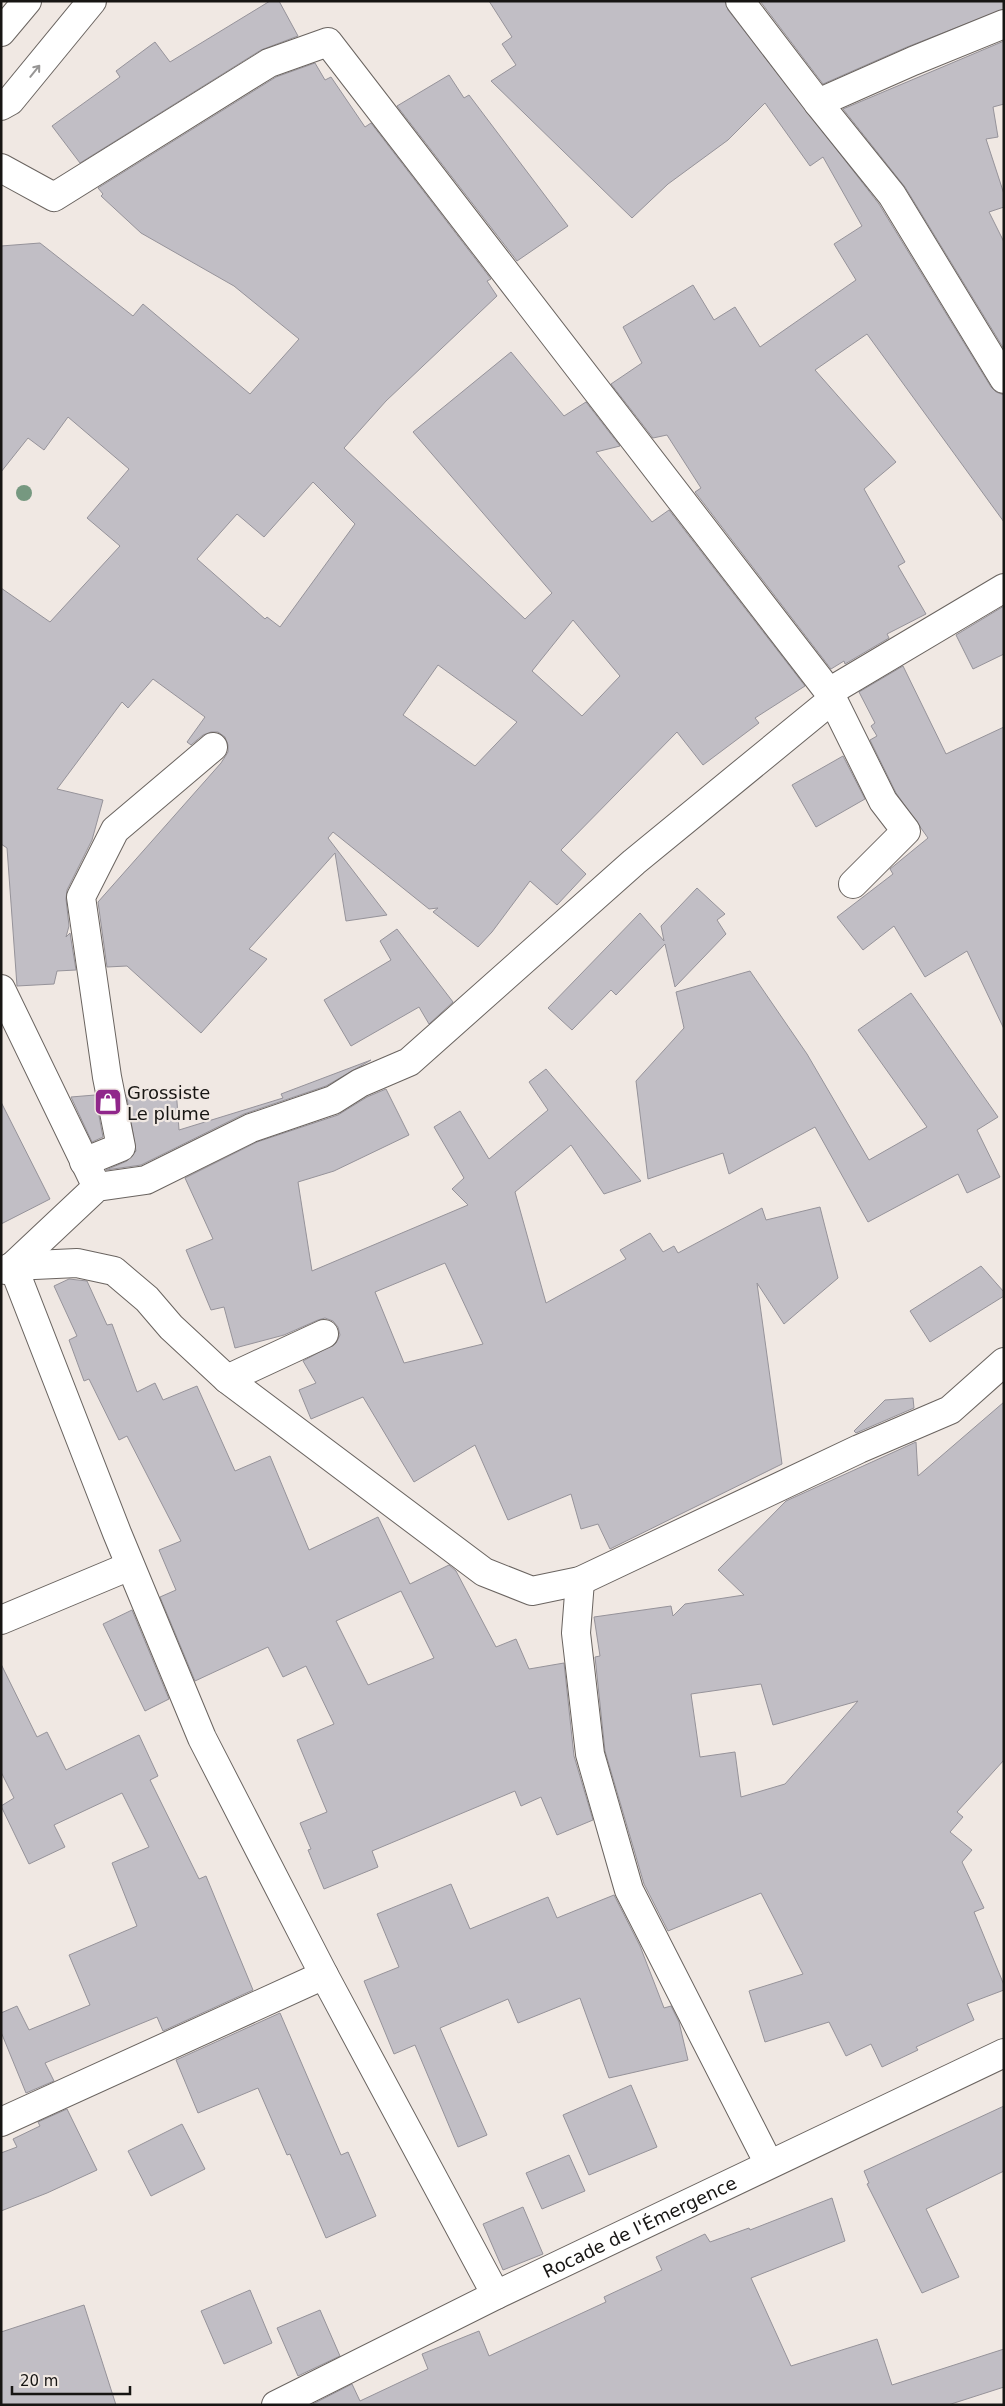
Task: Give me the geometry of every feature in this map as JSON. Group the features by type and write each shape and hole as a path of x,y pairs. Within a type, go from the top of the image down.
{"street":[{"path":"1,32 27,1"},
{"path":"1,106 10,101 92,1"},
{"path":"740,1 818,103 892,195 1004,379"},
{"path":"818,103 913,61 1004,24"},
{"path":"1,168 54,197 269,63 328,42 831,695 882,801 906,831 853,884"},
{"path":"7,1269 97,1188 146,1180 251,1128 332,1100 360,1083 409,1062 634,862 831,695 1004,588"},
{"path":"84,1162 121,1147 107,1076 80,897 115,830 213,747"},
{"path":"1,989 97,1188"},
{"path":"7,1269 77,1264 114,1271 147,1299 171,1327 227,1378 484,1572 532,1591 580,1581 859,1449 950,1410 1004,1362"},
{"path":"7,1269 202,1738 324,1975 496,2295"},
{"path":"227,1378 324,1334"},
{"path":"1,1620 130,1566"},
{"path":"580,1581 576,1634 590,1754 629,1890 769,2164"},
{"path":"1,2122 324,1975"},
{"name":"Rocade de l'Émergence","path":"276,2405 496,2295 1004,2053"}],"building":[{"path":"270,1 279,1 298,36 261,50 80,163 52,126 120,77 116,71 155,42 170,62"},
{"path":"489,1 725,1 728,10 879,204 991,387 996,392 1004,395 1004,522 867,334 815,370 896,462 864,489 905,562 898,566 926,614 887,634 889,638 845,664 844,661 831,669 695,492 701,488 667,435 653,438 611,384 642,363 623,327 693,285 714,320 735,307 760,347 856,280 834,244 862,226 823,157 810,166 765,103 728,140 668,184 632,218 491,81 516,65 502,44 512,37"},
{"path":"760,1 1004,1 1004,9 907,47 823,84"},
{"path":"1004,41 1004,104 993,107 998,137 986,139 1004,194 1004,207 989,212 1004,242 1004,349 905,187 843,109"},
{"path":"315,63 325,80 331,77 365,127 371,123 491,279 487,281 497,296 386,401 344,448 525,619 552,593 413,432 511,352 564,416 586,402 620,446 596,452 652,522 669,510 805,686 755,718 759,723 703,765 677,732 561,850 586,874 557,905 530,881 492,932 478,947 433,912 438,908 429,909 333,832 328,838 387,915 346,921 335,853 249,949 267,959 201,1033 127,966 107,967 98,902 221,763 228,752 225,737 218,732 203,735 191,745 187,742 205,717 153,679 128,708 122,702 57,789 103,800 92,840 67,890 69,926 66,937 70,933 76,970 57,971 54,984 17,986 7,848 1,844 1,588 50,622 120,546 87,518 129,469 68,417 44,450 28,438 1,472 1,246 40,243 133,316 143,304 250,394 299,339 234,286 141,233 101,196 103,194 98,188 276,77","holes":["313,482 355,524 280,627 267,617 265,619 197,559 237,514 264,537","573,620 620,676 582,716 532,671","438,665 517,722 475,766 403,715"]},
{"path":"449,75 464,98 469,95 568,226 517,261 397,106"},
{"path":"1004,606 1004,654 973,669 956,635"},
{"path":"903,666 946,754 1004,727 1004,1029 967,951 925,977 894,926 863,950 837,917 893,874 890,869 928,838 896,793 870,740 877,736 871,726 875,723 859,692"},
{"path":"843,756 865,799 816,827 792,785"},
{"path":"697,888 725,914 717,920 726,934 675,987 665,944 616,995 611,990 572,1030 548,1008 640,913 664,941 661,926"},
{"path":"397,929 453,1002 429,1024 419,1007 351,1046 324,1000 391,960 380,941"},
{"path":"750,971 807,1054 869,1160 927,1127 858,1030 911,993 998,1117 977,1130 1000,1177 967,1193 958,1174 868,1222 815,1127 729,1174 723,1153 648,1179 636,1081 684,1028 676,992"},
{"path":"371,1060 326,1086 244,1114 141,1165 106,1170 127,1161 136,1151 126,1092 176,1088 179,1130 283,1098 281,1094"},
{"path":"546,1069 641,1181 604,1194 571,1145 515,1192 546,1303 626,1259 620,1250 650,1233 663,1252 674,1246 678,1253 762,1208 766,1220 820,1207 838,1278 784,1324 757,1283 782,1464 610,1549 598,1524 581,1529 571,1494 508,1520 475,1445 414,1482 363,1397 311,1419 299,1390 316,1383 303,1361 336,1343 340,1335 338,1327 333,1321 325,1318 284,1335 235,1348 224,1307 211,1310 186,1250 213,1239 185,1178 257,1142 338,1115 367,1097 386,1089 409,1135 334,1171 298,1182 312,1271 468,1205 452,1189 464,1178 434,1127 460,1111 489,1159 548,1110 529,1082","holes":["445,1263 483,1344 404,1363 375,1292"]},
{"path":"95,1095 103,1137 92,1142 71,1097"},
{"path":"1,1102 50,1199 1,1224"},
{"path":"981,1266 1004,1292 1004,1296 930,1342 910,1311"},
{"path":"69,1279 87,1281 107,1325 112,1324 137,1392 155,1383 163,1400 197,1386 235,1471 270,1456 309,1550 378,1517 410,1584 449,1565 456,1571 496,1647 516,1639 529,1669 564,1663 574,1756 593,1820 557,1835 541,1797 521,1806 515,1791 372,1851 378,1867 324,1889 308,1850 311,1849 300,1823 327,1812 297,1740 334,1724 306,1666 283,1677 268,1647 195,1681 160,1597 176,1590 159,1550 181,1541 127,1436 119,1440 89,1379 84,1381 69,1340 77,1336 54,1286","holes":["401,1591 434,1658 368,1685 336,1621"]},
{"path":"913,1398 914,1408 856,1433 854,1431 885,1400"},
{"path":"1004,1402 1004,1760 957,1812 963,1817 950,1832 972,1850 962,1862 984,1908 974,1912 1004,1985 1004,1990 967,2004 974,2020 916,2047 918,2050 882,2067 871,2044 846,2056 829,2022 765,2042 749,1991 803,1974 761,1893 668,1931 644,1884 605,1751 595,1657 600,1656 594,1617 671,1606 673,1616 685,1604 744,1595 718,1570 786,1501 916,1442 918,1476","holes":["761,1684 773,1725 858,1701 785,1784 741,1797 735,1752 700,1757 691,1694"]},
{"path":"132,1610 169,1699 145,1711 103,1624"},
{"path":"1,1664 37,1737 47,1732 66,1770 139,1735 158,1776 150,1780 199,1879 206,1876 253,1990 163,2031 157,2017 45,2063 54,2081 26,2093 1,2032 1,2013 17,2006 29,2030 90,2005 69,1955 137,1926 112,1863 149,1847 122,1793 54,1825 65,1847 29,1864 1,1806 14,1798 1,1772"},
{"path":"451,1884 470,1929 548,1897 557,1918 614,1895 640,1946 664,2008 671,2006 679,2022 688,2060 609,2078 580,1998 518,2023 508,1999 440,2028 487,2135 458,2147 415,2045 394,2054 364,1981 399,1967 377,1914"},
{"path":"280,2013 341,2155 348,2152 376,2216 326,2238 290,2154 287,2155 258,2088 198,2113 176,2060"},
{"path":"631,2085 657,2147 589,2175 563,2115"},
{"path":"1004,2106 1004,2171 926,2209 959,2277 922,2293 867,2184 869,2183 864,2171"},
{"path":"67,2109 97,2170 47,2193 1,2211 1,2153 17,2147 13,2139 40,2126 38,2122"},
{"path":"182,2124 205,2169 151,2196 128,2151"},
{"path":"569,2155 585,2191 542,2209 526,2173"},
{"path":"832,2198 845,2241 751,2278 791,2366 877,2339 892,2385 1004,2349 1004,2387 948,2405 311,2405 352,2384 360,2401 428,2369 422,2354 479,2331 489,2356 606,2302 604,2297 662,2270 656,2257 705,2234 710,2242 749,2228 750,2230"},
{"path":"523,2207 543,2254 503,2270 483,2224"},
{"path":"250,2290 272,2343 224,2364 201,2311"},
{"path":"84,2305 116,2405 1,2405 1,2332"},
{"path":"320,2310 340,2356 298,2376 277,2328"}],"place":[{"name":"Grossiste Le plume","path":"108,1102"}]}
